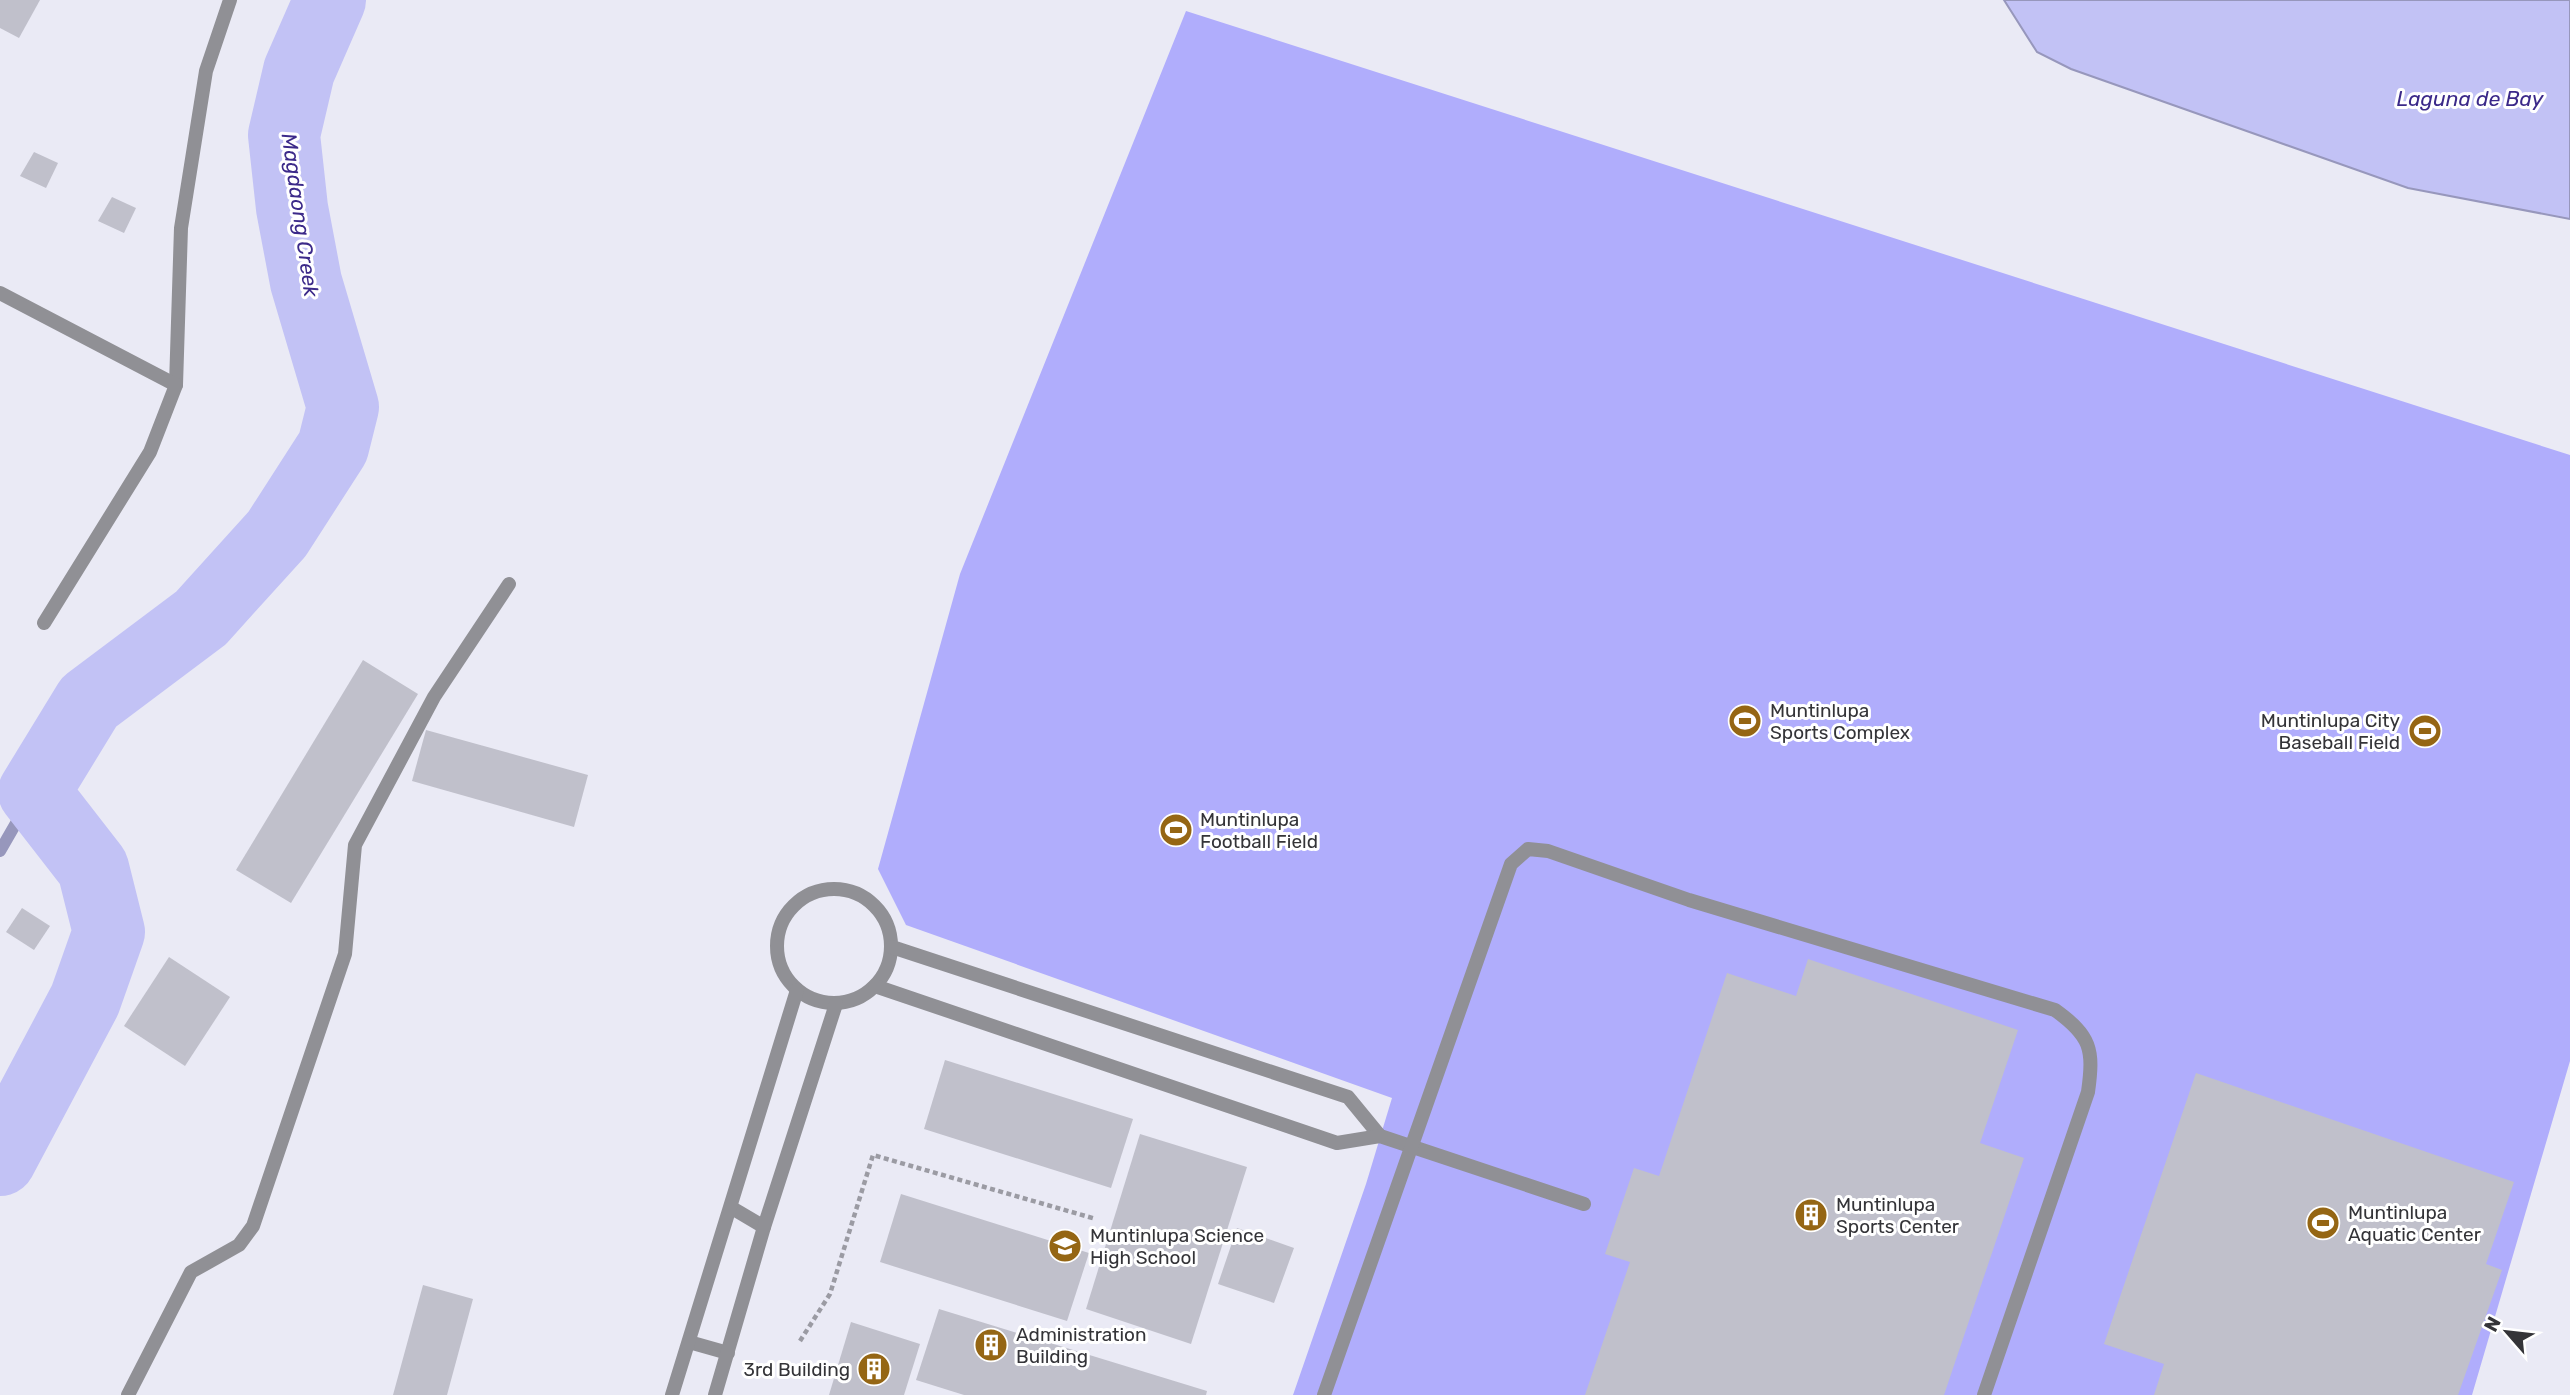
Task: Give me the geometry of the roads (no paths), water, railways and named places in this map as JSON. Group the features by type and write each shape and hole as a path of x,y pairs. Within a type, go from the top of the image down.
{"street":[{"path":"44,623 150,452 176,385 181,228 206,71 230,0"},
{"path":"0,293 176,385"},
{"path":"128,1395 191,1272 239,1245 253,1226 345,954 348,895 355,845 433,696 509,584"},
{"path":"1324,1395 1511,864 1528,849 1548,851 1689,900 2055,1010 2074,1023 2090,1044 2092,1063 2088,1092 1984,1395"},
{"path":"831,889 849,891 866,899 880,912 889,929 892,947 887,968 875,986 863,995 836,1004 808,997 797,989 785,974 778,956 778,937 790,912 812,894 831,889"},
{"path":"892,947 1348,1097 1380,1136"},
{"path":"875,986 1337,1143 1380,1136 1584,1205"},
{"path":"673,1395 797,989"},
{"path":"715,1395 764,1227 836,1004"},
{"path":"732,1208 764,1227"},
{"path":"689,1342 729,1353"}],"water":[{"name":"Laguna de Bay","path":"2004,0 2570,0 2570,219 2408,188 2071,69 2037,52"}],"waterway":[{"name":"Magdaong Creek","path":"0,1160 85,1000 109,932 93,868 34,792 89,702 201,618 277,534 333,447 343,407 306,282 292,208 284,135 299,71 330,0"},
{"name":"Magdaong Creek","path":"0,851 34,792"}],"place":[{"name":"Muntinlupa Sports Complex","path":"1745,721"},
{"name":"Muntinlupa City Baseball Field","path":"2425,731"},
{"name":"Muntinlupa Football Field","path":"1176,830"},
{"name":"Muntinlupa Sports Center","path":"1811,1215"},
{"name":"Muntinlupa Aquatic Center","path":"2323,1223"},
{"name":"Muntinlupa Science High School","path":"1065,1246"},
{"name":"Administration Building","path":"991,1345"},
{"name":"3rd Building","path":"874,1369"}]}
